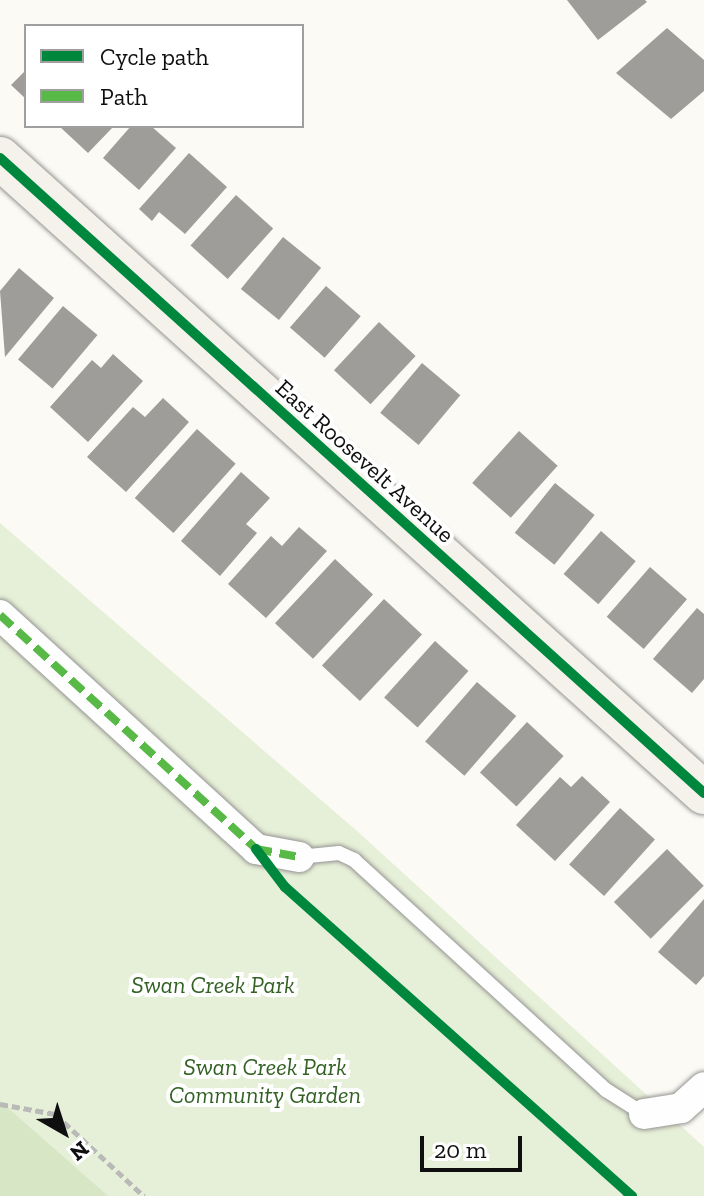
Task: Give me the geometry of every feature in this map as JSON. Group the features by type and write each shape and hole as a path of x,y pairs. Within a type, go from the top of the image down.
{"street":[{"name":"East Roosevelt Avenue","path":"0,158 704,793"},
{"path":"0,615 256,849 299,857"},
{"path":"644,1114 681,1108 704,1087"}],"lane":[{"path":"299,857 339,853 354,860 606,1090 644,1114"}],"path":[{"path":"0,1104 55,1114 144,1196"},
{"path":"625,1194 628,1173"},
{"path":"612,1178 625,1194"}],"green space":[{"name":"Swan Creek Park","path":"0,523 357,831 704,1147 704,1196 0,1196"},
{"path":"0,1101 108,1196 0,1196"}],"building":[{"path":"567,0 645,0 647,2 598,40"},
{"path":"667,28 704,60 704,91 671,119 616,73"},
{"path":"24,72 24,97 11,85"},
{"path":"61,128 112,128 88,153"},
{"path":"129,128 153,128 176,148 139,190 103,158"},
{"path":"189,153 227,187 185,234 159,212 152,221 139,209"},
{"path":"236,195 273,228 228,279 190,246"},
{"path":"283,237 321,268 279,320 241,289"},
{"path":"19,268 54,298 5,357 0,291"},
{"path":"326,286 361,316 325,358 290,328"},
{"path":"63,306 97,335 52,389 18,360"},
{"path":"379,322 416,356 371,404 334,370"},
{"path":"113,354 143,381 88,442 50,407 92,360 101,368"},
{"path":"422,363 460,395 419,445 380,413"},
{"path":"163,398 189,422 126,492 87,457 133,407 145,417"},
{"path":"197,429 236,464 173,533 135,498"},
{"path":"519,431 558,466 511,518 472,483"},
{"path":"241,472 270,498 246,524 257,533 220,576 181,541"},
{"path":"555,483 595,515 554,565 515,533"},
{"path":"299,527 327,551 266,618 228,584 271,536 282,546"},
{"path":"601,531 636,561 598,604 564,574"},
{"path":"335,559 373,594 313,659 275,623"},
{"path":"650,567 687,599 644,649 607,617"},
{"path":"384,599 422,634 360,701 322,666"},
{"path":"697,608 704,614 704,679 692,693 653,659"},
{"path":"435,641 468,671 418,728 384,697"},
{"path":"477,682 516,716 464,776 425,742"},
{"path":"527,722 564,756 517,807 480,772"},
{"path":"582,776 610,802 555,861 516,825 560,777 571,787"},
{"path":"620,808 655,839 604,896 569,864"},
{"path":"667,849 704,886 651,939 614,902"},
{"path":"704,899 704,976 696,985 658,952"}],"marked path":[{"path":"0,615 256,849 299,857"}],"cycle path":[{"path":"0,158 704,793"},
{"path":"256,849 285,887 632,1196"}],"park label":[{"name":"Swan Creek Park Community Garden","path":"265,1081"}]}
